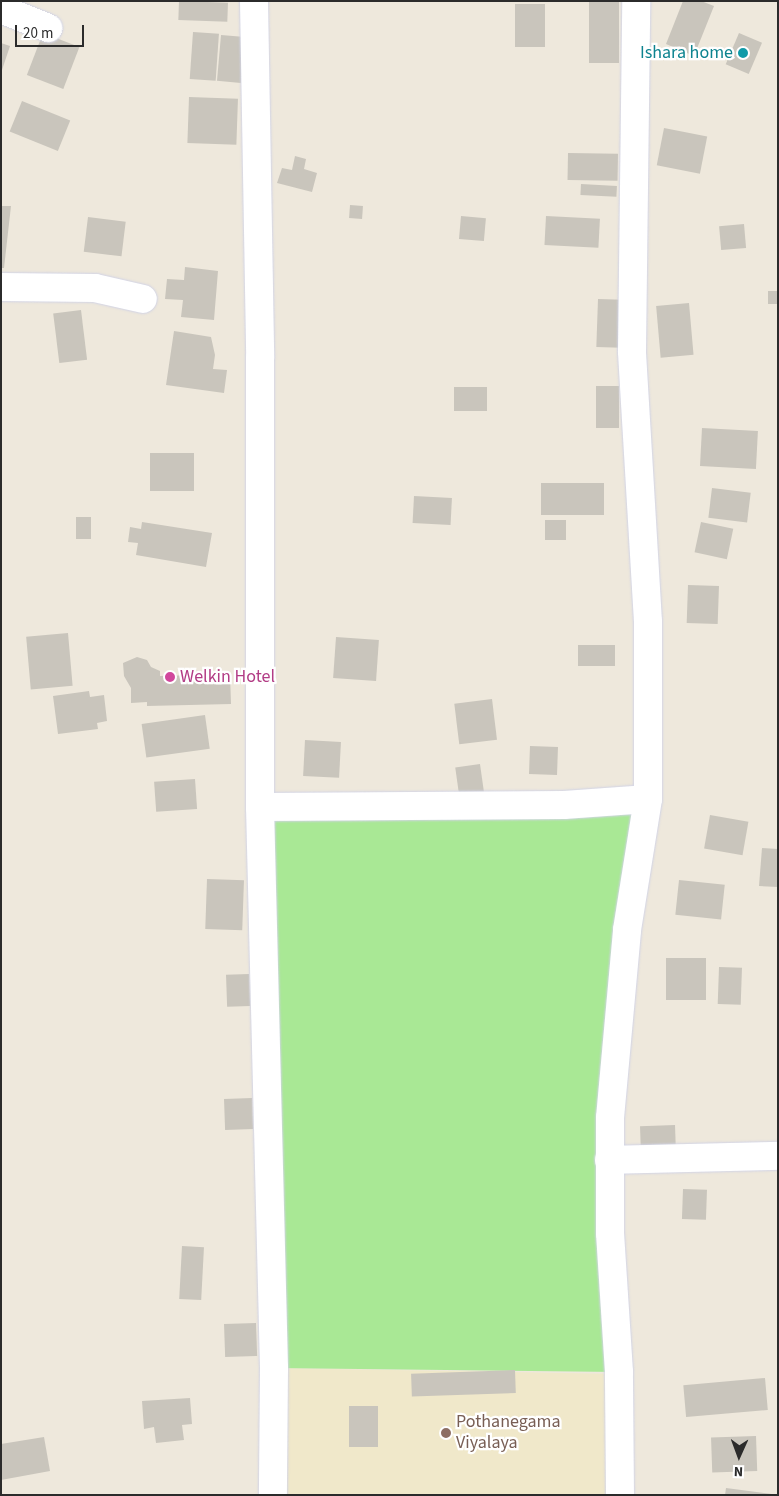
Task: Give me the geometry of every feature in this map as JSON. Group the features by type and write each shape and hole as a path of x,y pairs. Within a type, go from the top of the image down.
{"street":[{"path":"254,1 260,358 260,807 274,1359 273,1495"},
{"path":"620,1495 619,1372 610,1234 610,1118 627,930 648,799 648,622 632,351 636,1"},
{"path":"1,9 48,28"},
{"path":"1,287 95,288 142,300"},
{"path":"260,807 564,805 648,799"},
{"path":"609,1160 778,1156"}],"shaded area":[{"name":"Pothanegama Viyalaya","path":"274,1368 619,1374 617,1495 272,1495"}],"green space":[{"path":"648,799 627,930 619,1372 274,1368 260,807"}],"building":[{"path":"179,1 228,3 227,22 178,20"},
{"path":"589,1 619,1 619,63 589,63"},
{"path":"683,1 701,1 714,6 694,56 666,44"},
{"path":"515,4 545,4 545,47 515,47"},
{"path":"193,32 219,34 216,81 190,79"},
{"path":"43,33 79,47 63,89 27,75"},
{"name":"Ishara home","path":"739,33 762,43 749,74 726,64"},
{"path":"221,35 245,37 241,83 217,81"},
{"path":"1,43 10,46 2,70 1,70"},
{"path":"189,97 238,99 236,145 187,143"},
{"path":"22,101 70,120 58,151 10,132"},
{"path":"664,128 707,136 700,174 657,165"},
{"path":"568,153 618,154 618,181 568,180"},
{"path":"295,156 306,159 304,169 317,173 312,192 277,183 282,168 292,170"},
{"path":"581,184 617,186 616,197 580,195"},
{"path":"350,205 363,206 362,219 349,218"},
{"path":"1,206 11,206 4,268 1,268"},
{"path":"461,216 486,218 484,241 459,239"},
{"path":"546,216 600,219 598,248 544,245"},
{"path":"88,217 126,222 121,256 84,252"},
{"path":"744,224 746,248 721,250 719,226"},
{"path":"185,267 218,271 214,320 181,317 183,300 165,299 167,279 184,280"},
{"path":"768,291 778,291 778,304 768,304"},
{"path":"598,299 623,300 621,348 596,347"},
{"path":"689,303 694,355 661,358 656,306"},
{"path":"81,310 87,360 59,363 53,313"},
{"path":"174,331 211,337 215,355 213,369 227,370 224,393 166,385"},
{"path":"596,386 619,386 619,428 596,428"},
{"path":"454,387 487,387 487,411 454,411"},
{"path":"702,428 758,431 756,469 700,466"},
{"path":"150,453 194,453 194,491 150,491"},
{"path":"541,483 604,483 604,515 541,515"},
{"path":"712,488 751,493 747,523 708,518"},
{"path":"414,496 452,498 451,525 413,523"},
{"path":"76,517 91,517 91,539 76,539"},
{"path":"545,520 566,520 566,540 545,540"},
{"path":"142,522 212,533 206,567 136,555 138,543 128,542 130,527 141,529"},
{"path":"701,522 733,529 727,559 695,552"},
{"path":"688,585 719,586 718,624 687,623"},
{"path":"68,633 73,686 31,689 26,637"},
{"path":"336,637 379,640 376,681 333,678"},
{"path":"578,645 615,645 615,666 578,666"},
{"path":"137,657 147,660 151,667 160,671 160,676 230,674 231,704 147,706 147,702 131,703 131,688 124,676 123,663"},
{"path":"89,691 90,697 104,695 107,721 97,723 98,729 58,734 53,696"},
{"path":"492,699 497,740 459,744 454,704"},
{"path":"205,715 210,749 146,758 142,724"},
{"path":"305,740 341,742 339,778 303,776"},
{"path":"530,746 558,747 557,775 529,774"},
{"path":"480,764 484,793 459,796 455,767"},
{"path":"195,779 197,809 156,812 154,782"},
{"path":"710,815 748,822 743,855 704,848"},
{"path":"762,848 778,849 778,887 759,886"},
{"path":"207,879 244,880 242,930 205,929"},
{"path":"679,880 725,885 721,920 675,915"},
{"path":"666,958 706,958 706,1000 666,1000"},
{"path":"719,967 742,968 741,1005 718,1004"},
{"path":"249,974 250,1006 227,1007 226,975"},
{"path":"252,1098 253,1129 225,1130 224,1099"},
{"path":"675,1125 676,1149 641,1150 640,1126"},
{"path":"683,1189 707,1190 706,1220 682,1219"},
{"path":"182,1246 204,1247 201,1300 179,1299"},
{"path":"256,1323 257,1356 225,1357 224,1324"},
{"path":"515,1370 516,1393 412,1397 411,1374"},
{"path":"765,1378 768,1410 686,1417 683,1385"},
{"path":"190,1398 192,1424 182,1425 184,1440 156,1443 154,1427 144,1429 142,1401"},
{"path":"349,1406 378,1406 378,1447 349,1447"},
{"path":"756,1436 757,1471 712,1473 711,1438"},
{"path":"44,1437 50,1471 1,1480 1,1444"},
{"path":"726,1488 772,1494 725,1495"}],"place":[{"name":"Ishara home","path":"743,53"},
{"name":"Welkin Hotel","path":"170,677"},
{"name":"Pothanegama Viyalaya","path":"446,1433"}]}
